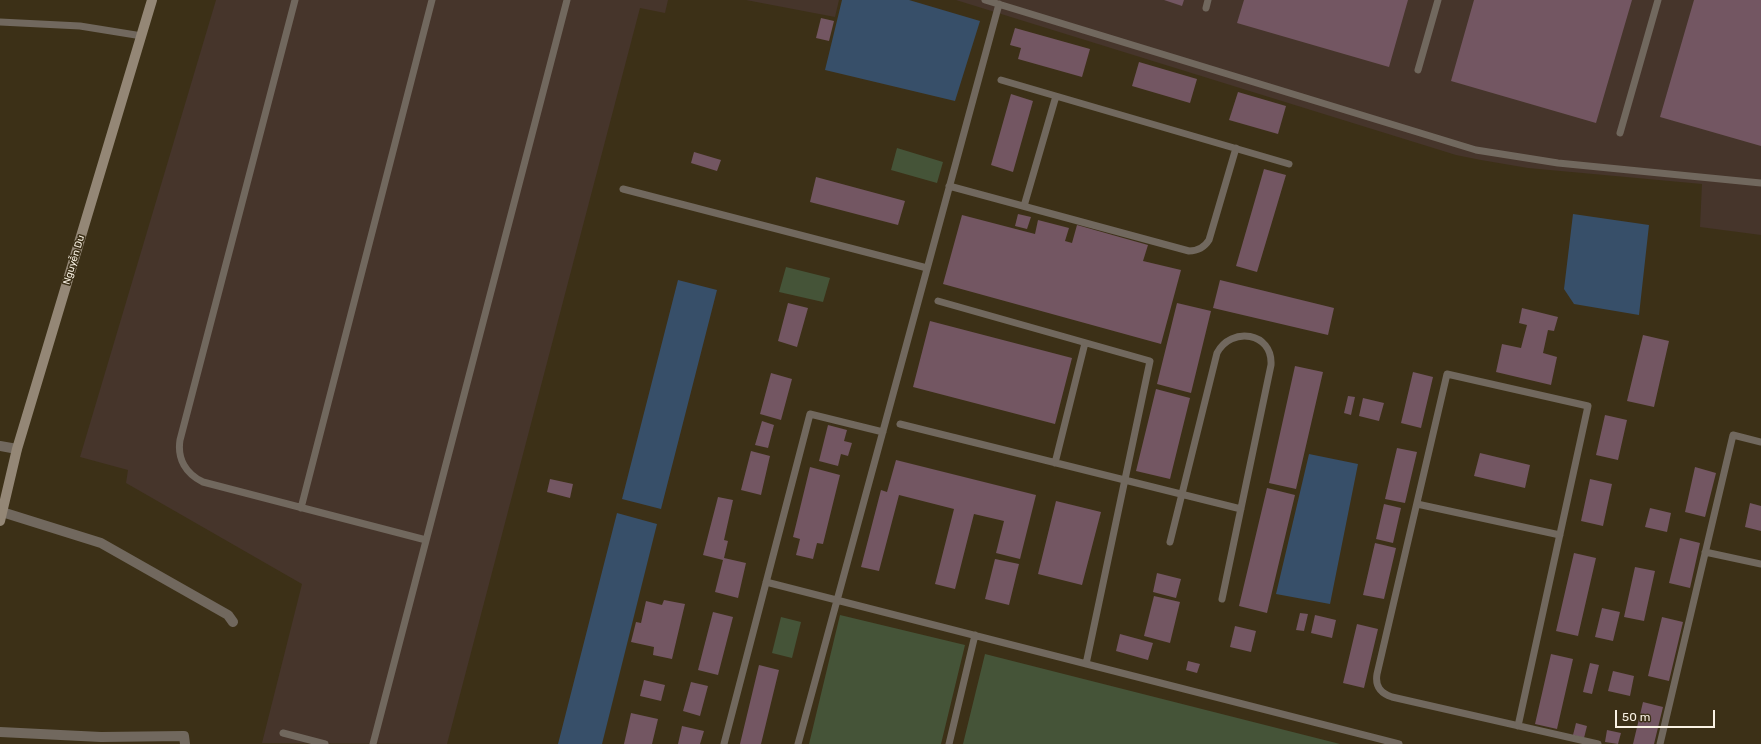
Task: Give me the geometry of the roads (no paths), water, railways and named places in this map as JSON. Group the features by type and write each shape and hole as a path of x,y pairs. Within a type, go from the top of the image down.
{"main road":[{"name":"Nguyễn Du","path":"1,517 17,449 152,0"}],"street":[{"path":"0,446 17,449"},
{"path":"1,517 101,543 228,615 233,622"},
{"path":"0,732 101,740 184,736 185,744"}],"lane":[{"path":"295,0 179,446 181,460 190,474 200,481 426,540"},
{"path":"301,508 432,0"},
{"path":"373,744 567,0"},
{"path":"985,0 1476,150 1558,163 1761,183"},
{"path":"1206,8 1208,0"},
{"path":"1418,70 1438,0"},
{"path":"1620,133 1658,0"},
{"path":"798,744 999,4"},
{"path":"0,22 80,26 142,36"},
{"path":"1001,80 1289,164"},
{"path":"1024,206 1056,96"},
{"path":"949,186 1189,251 1198,250 1203,248 1209,240 1236,148"},
{"path":"623,190 927,268"},
{"path":"938,301 1150,361 1086,664"},
{"path":"1170,542 1217,354 1220,347 1228,340 1239,336 1252,337 1267,348 1270,354 1271,365 1222,599"},
{"path":"1055,463 1085,343"},
{"path":"1518,726 1588,406 1447,374 1377,674 1379,690 1392,697 1518,726 1598,744"},
{"path":"724,744 810,414 883,432"},
{"path":"900,424 1241,509"},
{"path":"1660,744 1733,435 1761,442"},
{"path":"1417,504 1560,535"},
{"path":"1705,552 1761,564"},
{"path":"766,582 1399,744"},
{"path":"949,744 975,635"},
{"path":"283,733 325,744"}],"water":[{"path":"842,0 909,0 980,21 955,101 825,70"},
{"path":"1573,214 1649,225 1639,315 1574,304 1564,289"},
{"path":"678,280 717,290 661,509 622,499"},
{"path":"1309,454 1358,464 1330,604 1276,594"},
{"path":"617,513 657,524 602,744 558,744"}]}
